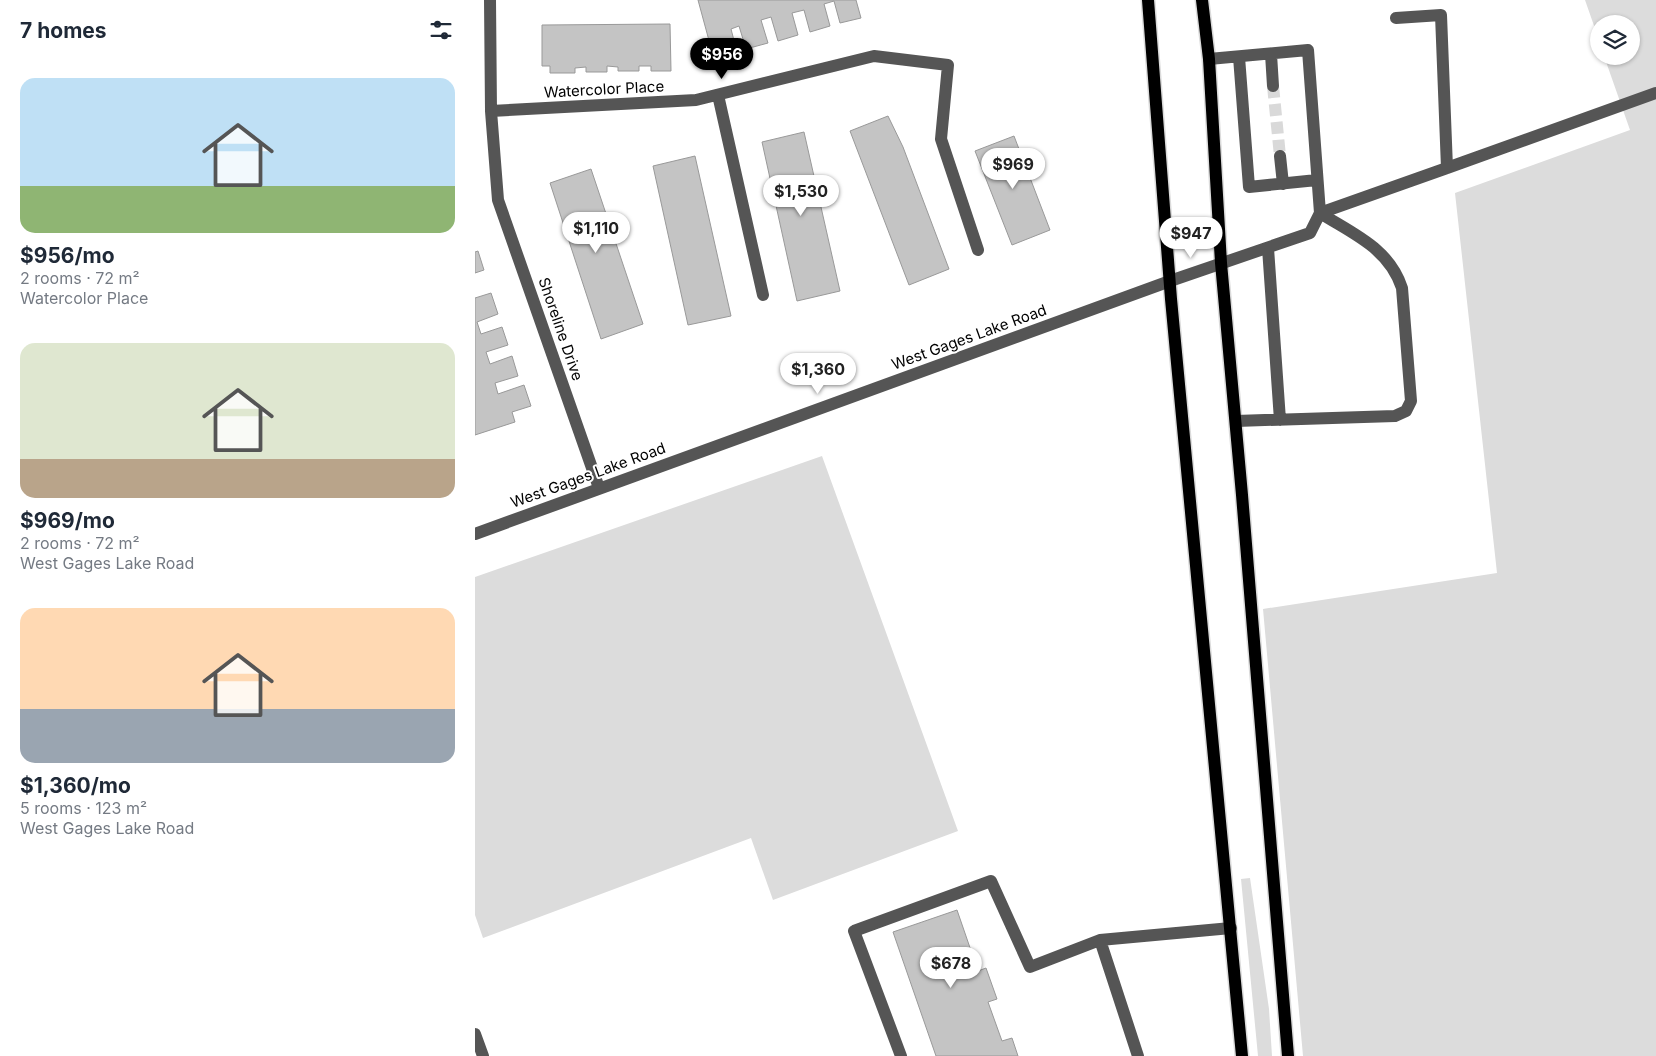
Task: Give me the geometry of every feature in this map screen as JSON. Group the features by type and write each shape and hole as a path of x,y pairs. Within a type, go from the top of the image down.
{"main road":[{"path":"1147,0 1170,281 1242,1056"},
{"path":"1202,0 1209,59 1221,263 1236,421 1288,1056"}],"street":[{"name":"Shoreline Drive","path":"490,0 491,111 498,200 599,488"},
{"path":"1396,18 1441,15 1447,168"},
{"path":"1209,59 1308,50 1320,213"},
{"path":"1271,54 1273,86"},
{"name":"Watercolor Place","path":"491,111 695,100 874,56 948,65 941,138 978,250"},
{"path":"1239,57 1249,187 1317,180"},
{"path":"1320,213 1656,93"},
{"path":"718,95 763,295"},
{"path":"1280,156 1283,184"},
{"name":"West Gages Lake Road","path":"475,534 1170,281 1310,233 1320,213"},
{"path":"1236,421 1395,416 1406,411 1409,406 1411,401 1402,288 1391,264 1374,247 1320,213"},
{"path":"1268,248 1280,420"},
{"path":"901,1056 854,931 991,881 1030,967 1099,940 1231,928"},
{"path":"1099,940 1137,1056"},
{"path":"475,1034 483,1056"}],"shaded area":[{"path":"1585,0 1656,0 1656,1056 1303,1056 1263,609 1497,573 1455,193 1630,130 1607,65 1640,65 1640,15 1590,15"},
{"path":"822,456 958,831 773,900 751,838 483,938 475,915 475,577"},
{"path":"1250,878 1269,1009 1272,1056 1258,1056 1241,879"}],"building":[{"path":"698,0 856,0 861,18 840,23 834,1 824,4 830,26 810,32 804,10 792,13 798,35 778,41 771,17 761,20 768,43 746,49 739,26 731,29 737,52 714,59"},
{"path":"670,24 671,71 651,71 651,66 639,66 639,71 618,71 618,67 607,66 607,72 586,72 586,67 575,68 575,73 550,73 550,66 542,66 542,25"},
{"path":"888,116 903,147 949,269 909,285 850,131"},
{"path":"804,132 840,291 797,301 762,142"},
{"path":"1014,136 1050,230 1012,245 975,151"},
{"path":"695,156 731,316 688,325 653,166"},
{"path":"591,169 643,324 601,339 550,183"},
{"path":"478,251 484,270 475,273 475,252"},
{"path":"491,293 498,314 477,322 481,334 502,327 508,345 486,352 490,364 512,356 518,376 495,383 498,394 524,385 531,406 512,412 515,422 475,435 475,298"},
{"path":"957,910 978,971 986,968 997,999 988,1002 1002,1041 1012,1038 1018,1056 936,1056 893,932"}],"tunnel":[{"path":"1273,86 1280,156"}]}
